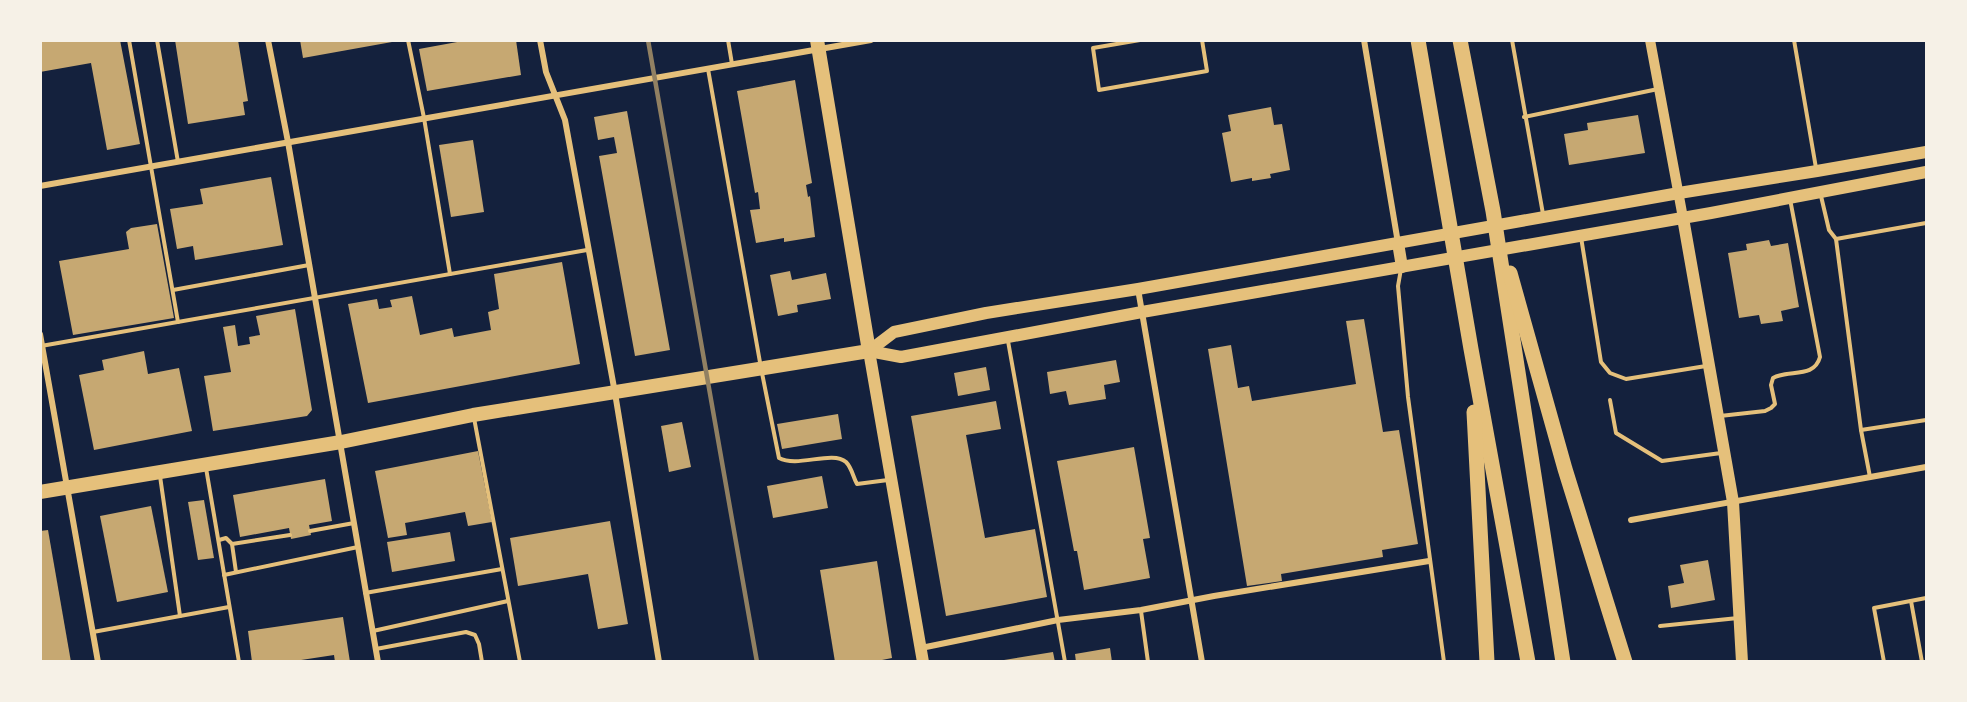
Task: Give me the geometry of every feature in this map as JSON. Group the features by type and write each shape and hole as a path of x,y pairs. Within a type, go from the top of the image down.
{"highway":[{"path":"1418,40 1528,662"},
{"path":"1460,40 1493,211 1563,662"},
{"path":"1493,211 1565,469 1625,662"},
{"path":"1471,349 1487,662"}],"main road":[{"path":"818,45 890,480 923,662"},
{"path":"869,351 894,332 986,313 1138,289 1679,193 1926,152"},
{"path":"40,492 341,442 473,415 760,368 869,351 902,357 1142,312 1683,218 1926,172"},
{"path":"1683,218 1733,501 1742,662"},
{"path":"1398,243 1402,267"}],"street":[{"path":"268,40 288,142 378,662"},
{"path":"540,40 546,72 565,120 615,393 659,662"},
{"path":"40,186 732,65 818,45 871,40"},
{"path":"1364,40 1398,243"},
{"path":"1650,40 1683,218"},
{"path":"1138,289 1202,662"},
{"path":"40,334 98,662"},
{"path":"1631,520 1926,467"},
{"path":"921,648 1058,620 1141,610 1429,561"}],"lane":[{"path":"129,40 178,322"},
{"path":"157,40 178,162"},
{"path":"408,40 424,118 450,274"},
{"path":"728,40 732,65"},
{"path":"1140,40 1115,42 1093,48 1099,90 1207,71 1202,40"},
{"path":"1512,40 1541,218"},
{"path":"1794,40 1817,171"},
{"path":"708,69 760,368 779,458 791,462 839,458 847,464 857,484 890,480"},
{"path":"1524,117 1659,88"},
{"path":"1820,192 1829,230 1836,239 1861,430 1870,477"},
{"path":"1718,417 1766,411 1775,404 1771,385 1773,378 1807,372 1818,364 1820,357 1790,198"},
{"path":"1836,239 1926,223"},
{"path":"1580,235 1601,362 1610,373 1626,379 1709,366"},
{"path":"42,346 587,250"},
{"path":"173,290 309,265"},
{"path":"1402,267 1398,286 1408,397 1444,662"},
{"path":"1007,337 1065,662"},
{"path":"1610,400 1616,433 1662,460 1725,452"},
{"path":"473,415 520,662"},
{"path":"1861,430 1926,420"},
{"path":"206,465 239,662"},
{"path":"159,472 180,615"},
{"path":"312,530 354,523"},
{"path":"232,544 290,533"},
{"path":"218,540 226,538 232,544 236,572"},
{"path":"224,574 358,547"},
{"path":"366,593 502,569"},
{"path":"1884,662 1874,609 1926,598"},
{"path":"372,631 508,601"},
{"path":"1911,601 1922,662"},
{"path":"93,632 229,607"},
{"path":"1141,610 1148,662"},
{"path":"1660,626 1739,618"},
{"path":"376,649 466,632 475,635 482,662"}],"building":[{"path":"40,40 120,40 140,144 107,150 91,63 40,72"},
{"path":"175,40 238,40 248,101 243,102 245,115 188,124"},
{"path":"300,40 392,40 392,42 303,58"},
{"path":"468,40 516,40 521,75 427,91 419,49"},
{"path":"795,80 812,183 806,185 808,197 810,196 815,237 784,242 784,238 756,243 750,210 760,209 758,192 755,193 737,91"},
{"path":"1271,107 1274,125 1282,124 1290,170 1270,174 1271,178 1252,181 1252,178 1231,182 1222,133 1231,131 1228,115"},
{"path":"627,111 670,350 635,356 599,156 617,153 614,137 598,140 594,117"},
{"path":"1638,115 1645,153 1569,165 1564,134 1588,130 1587,123"},
{"path":"473,140 484,212 451,217 439,145"},
{"path":"271,177 283,245 195,260 193,246 177,249 170,209 203,204 200,189"},
{"path":"157,224 174,318 73,335 59,261 129,249 126,232 131,228"},
{"path":"1769,240 1771,246 1788,243 1799,307 1781,311 1783,321 1761,324 1759,315 1739,318 1728,253 1747,250 1746,244"},
{"path":"562,262 580,364 368,403 348,304 377,299 379,309 392,307 390,300 412,296 420,335 452,328 454,337 491,330 488,312 499,309 494,274"},
{"path":"790,271 792,280 826,273 831,299 797,305 798,312 778,316 770,275"},
{"path":"295,309 312,410 307,416 213,431 204,376 231,372 223,327 235,325 238,346 250,344 249,337 260,335 256,316"},
{"path":"1364,319 1383,432 1399,430 1418,544 1382,550 1383,557 1281,574 1282,581 1247,586 1208,349 1231,345 1238,388 1249,386 1252,401 1356,384 1346,321"},
{"path":"144,351 148,374 179,368 192,431 94,450 79,375 104,370 102,360"},
{"path":"1116,360 1120,382 1104,385 1106,399 1069,405 1066,391 1050,394 1047,372"},
{"path":"986,367 990,390 958,396 954,373"},
{"path":"996,401 1001,429 966,435 985,538 1035,529 1047,597 946,616 911,416"},
{"path":"838,414 842,439 782,449 777,424"},
{"path":"682,422 691,467 669,472 661,426"},
{"path":"1134,447 1150,538 1143,539 1150,578 1084,590 1057,461"},
{"path":"478,451 492,522 468,526 465,512 405,523 407,535 388,538 375,471"},
{"path":"822,476 828,508 773,518 767,486"},
{"path":"325,479 332,521 309,525 311,535 291,539 289,528 240,537 233,495"},
{"path":"204,500 214,558 198,560 188,502"},
{"path":"151,506 168,592 117,602 100,516"},
{"path":"610,521 628,624 598,629 588,574 518,586 510,538"},
{"path":"48,530 71,662 40,662 40,531"},
{"path":"450,532 455,561 392,572 387,542"},
{"path":"1708,560 1715,600 1671,608 1668,586 1684,583 1680,565"},
{"path":"877,561 892,658 872,662 835,662 820,570"},
{"path":"343,617 350,662 335,662 334,655 288,662 252,662 248,631"},
{"path":"1110,648 1112,662 1076,662 1075,654"},
{"path":"1053,652 1055,662 1004,662 1004,660"}],"railway":[{"path":"648,40 757,662"}]}
